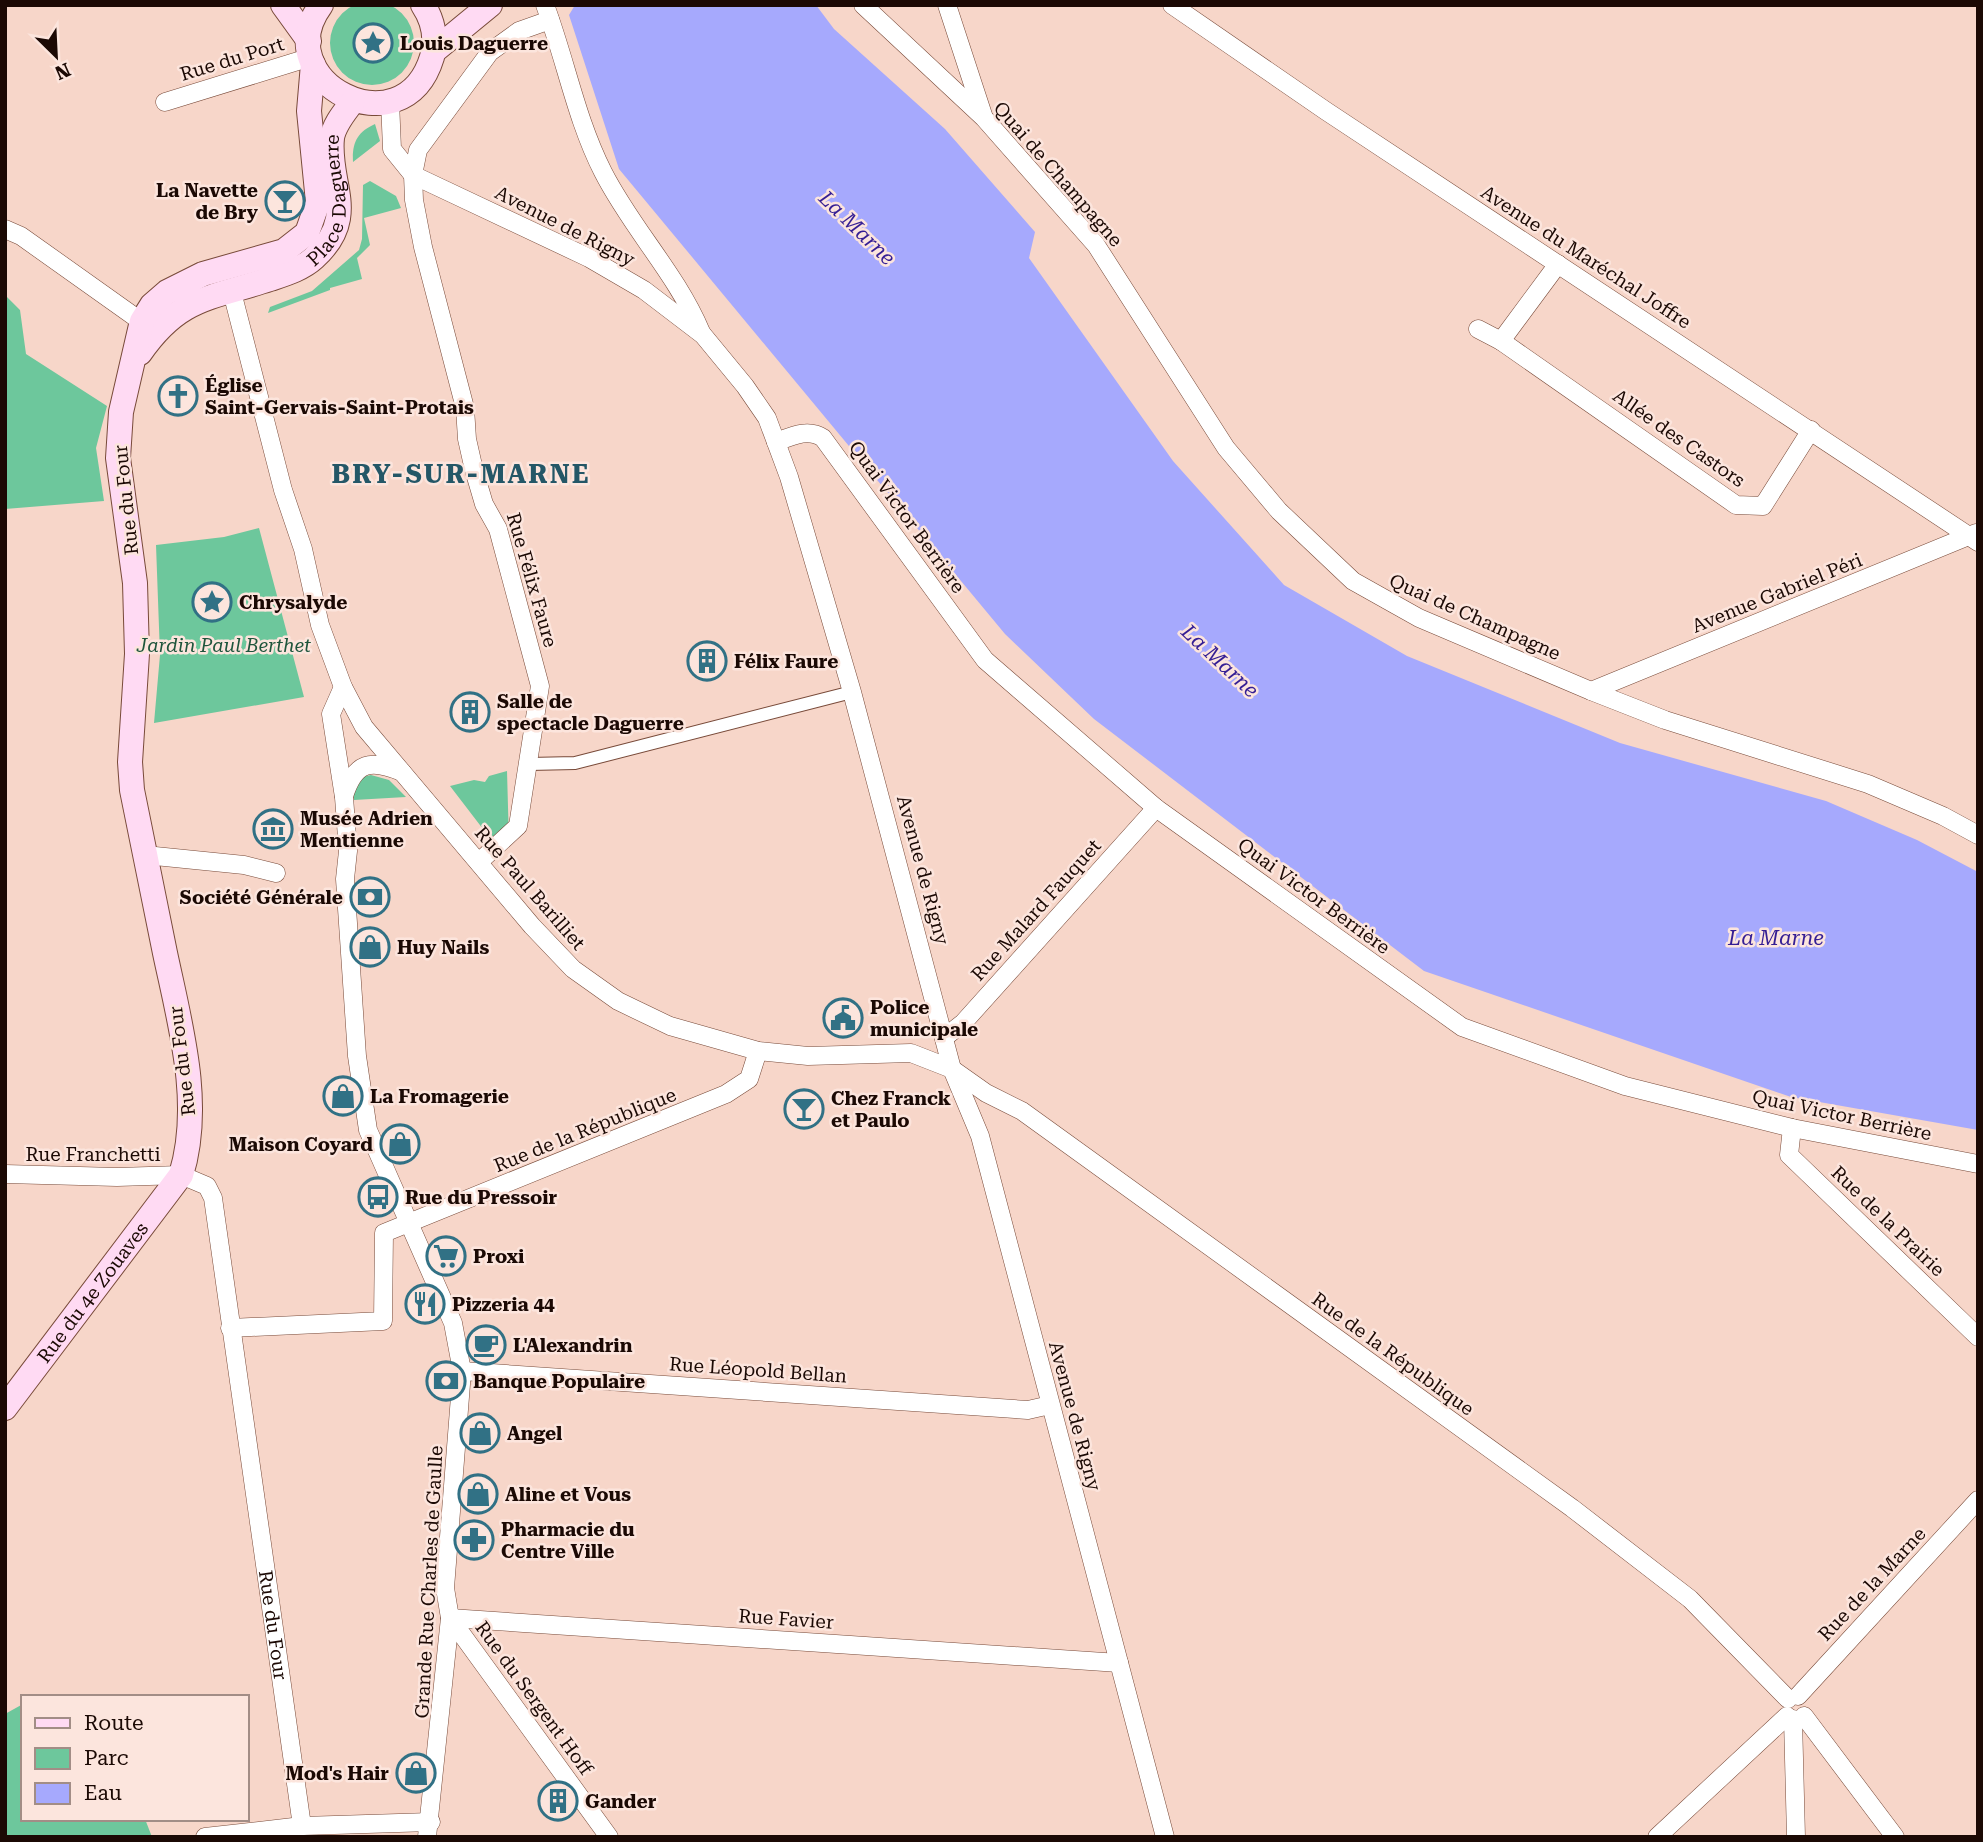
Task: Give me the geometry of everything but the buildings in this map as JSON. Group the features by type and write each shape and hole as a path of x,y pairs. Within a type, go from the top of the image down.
{"main road":[{"path":"283,5 323,80 336,93 353,101 376,104 406,94 419,82 429,67 433,51 431,22 423,5"},
{"name":"Place Daguerre","path":"148,326 152,305 166,292 202,274 271,256 297,244 307,233 318,202 309,111 311,25 321,5"},
{"path":"433,51 490,5"},
{"name":"Place Daguerre","path":"148,326 176,311 294,271 314,258 325,244 340,214 332,140 335,127 353,101"},
{"path":"232,292 244,264"},
{"name":"Rue du Four","path":"148,326 134,363 121,412 118,458 133,554 137,654 130,762 145,855 183,1045 190,1102 189,1150 181,1175"},
{"name":"Rue du 4e Zouaves","path":"5,1408 181,1175"}],"street":[{"name":"Quai de Champagne","path":"863,5 984,118 1096,245 1226,448 1279,511 1353,581 1384,601 1591,691 1665,720 1868,784 1943,816 1978,835"},
{"path":"947,5 984,118"},
{"name":"Avenue du Maréchal Joffre","path":"1172,5 1558,264 1975,537"},
{"path":"413,175 418,150 490,52 548,13 592,150 616,196 683,292 703,335"},
{"name":"Rue du Port","path":"165,102 311,54"},
{"name":"Avenue de Rigny","path":"390,101 392,149 413,175 589,258 643,290 703,335 745,386 767,418 789,477 852,692 952,1069 980,1136 1165,1837"},
{"name":"Rue Félix Faure","path":"413,175 414,200 423,247 466,408 467,439 474,470 484,504 498,529 540,685 518,826 479,862"},
{"path":"5,229 21,236 148,326"},
{"path":"1501,341 1558,264"},
{"path":"232,292 283,490 303,549 320,625 343,687"},
{"name":"Allée des Castors","path":"1478,329 1501,341 1736,505 1763,506 1811,430"},
{"name":"Quai Victor Berrière","path":"776,442 804,433 815,433 823,438 985,660 1156,808 1462,1027 1625,1086 1792,1128 1978,1164"},
{"name":"Avenue Gabriel Péri","path":"1591,691 1975,537"},
{"name":"Rue Paul Barilliet","path":"343,687 364,727 532,926 573,969 618,1001 670,1026 758,1051 808,1056 911,1053 952,1069"},
{"name":"Grande Rue Charles de Gaulle","path":"343,687 331,714 344,797 348,851 345,879 357,1056 368,1130 407,1224 453,1323 462,1371 445,1588 450,1618 429,1829"},
{"path":"529,764 575,763 852,692"},
{"path":"344,797 351,776 364,766 382,764 405,774"},
{"name":"Rue Malard Fauquet","path":"945,1037 963,1023 1156,808"},
{"path":"145,855 244,865 276,873"},
{"name":"Rue de la République","path":"407,1224 726,1094 749,1079 758,1051"},
{"name":"Rue de la République","path":"952,1069 986,1093 1022,1111 1572,1508 1690,1599 1821,1738 1895,1837"},
{"name":"Rue de la Prairie","path":"1792,1128 1789,1155 1978,1337"},
{"name":"Rue Franchetti","path":"5,1174 117,1177 181,1175"},
{"name":"Rue du Four","path":"181,1175 207,1186 213,1198 302,1826"},
{"path":"230,1328 383,1321 384,1233 407,1224"},
{"name":"Rue Léopold Bellan","path":"462,1371 1028,1410 1050,1405"},
{"name":"Rue de la Marne","path":"1657,1837 1794,1709 1978,1500"},
{"name":"Rue Favier","path":"450,1618 1119,1663"},
{"name":"Rue du Sergent Hoff","path":"450,1618 609,1837"},
{"path":"1794,1709 1792,1748 1796,1773 1796,1837"},
{"path":"1796,1773 1802,1753 1821,1738"},
{"path":"205,1837 302,1826 429,1829"}],"green space":[{"path":"364,1 380,1 396,8 407,19 414,35 411,59 402,73 380,85 364,85 348,78 337,67 330,51 330,35 337,19 348,8"},
{"path":"375,124 380,141 353,162 353,149 357,139"},
{"path":"370,181 396,196 401,208 364,218 370,245 357,258 362,279 330,288 268,313 270,307 312,291 359,250 362,239 363,185"},
{"path":"5,295 20,310 26,354 107,406 96,448 104,501 5,509"},
{"name":"Jardin Paul Berthet","path":"259,528 304,697 154,723 160,655 156,545 224,537"},
{"path":"507,771 509,843 496,846 450,786 474,780 485,782 489,776"},
{"path":"371,775 389,780 406,797 354,800 353,787 362,777"},
{"path":"21,1705 21,1821 146,1821 152,1837 5,1837 5,1714"}],"water":[{"name":"La Marne","path":"575,5 816,5 834,29 945,129 1035,232 1029,258 1173,461 1284,585 1407,656 1620,743 1826,801 1917,840 1978,872 1978,1130 1791,1097 1424,971 1094,719 1005,634 619,169 569,15"}],"place":[{"name":"Louis Daguerre","path":"373,43"},
{"name":"La Navette de Bry","path":"285,201"},
{"name":"Église Saint-Gervais-Saint-Protais","path":"178,396"},
{"name":"Chrysalyde","path":"212,602"},
{"name":"Félix Faure","path":"707,661"},
{"name":"Salle de spectacle Daguerre","path":"470,712"},
{"name":"Musée Adrien Mentienne","path":"273,829"},
{"name":"Société Générale","path":"370,897"},
{"name":"Huy Nails","path":"370,947"},
{"name":"Police municipale","path":"843,1018"},
{"name":"La Fromagerie","path":"343,1096"},
{"name":"Chez Franck et Paulo","path":"804,1109"},
{"name":"Maison Coyard","path":"400,1144"},
{"name":"Rue du Pressoir","path":"378,1197"},
{"name":"Proxi","path":"446,1256"},
{"name":"Pizzeria 44","path":"425,1304"},
{"name":"L'Alexandrin","path":"486,1345"},
{"name":"Banque Populaire","path":"446,1381"},
{"name":"Angel","path":"480,1433"},
{"name":"Aline et Vous","path":"478,1494"},
{"name":"Pharmacie du Centre Ville","path":"474,1540"},
{"name":"Mod's Hair","path":"416,1773"},
{"name":"Gander","path":"558,1801"}],"district":[{"name":"BRY-SUR-MARNE","path":"461,474"}]}
